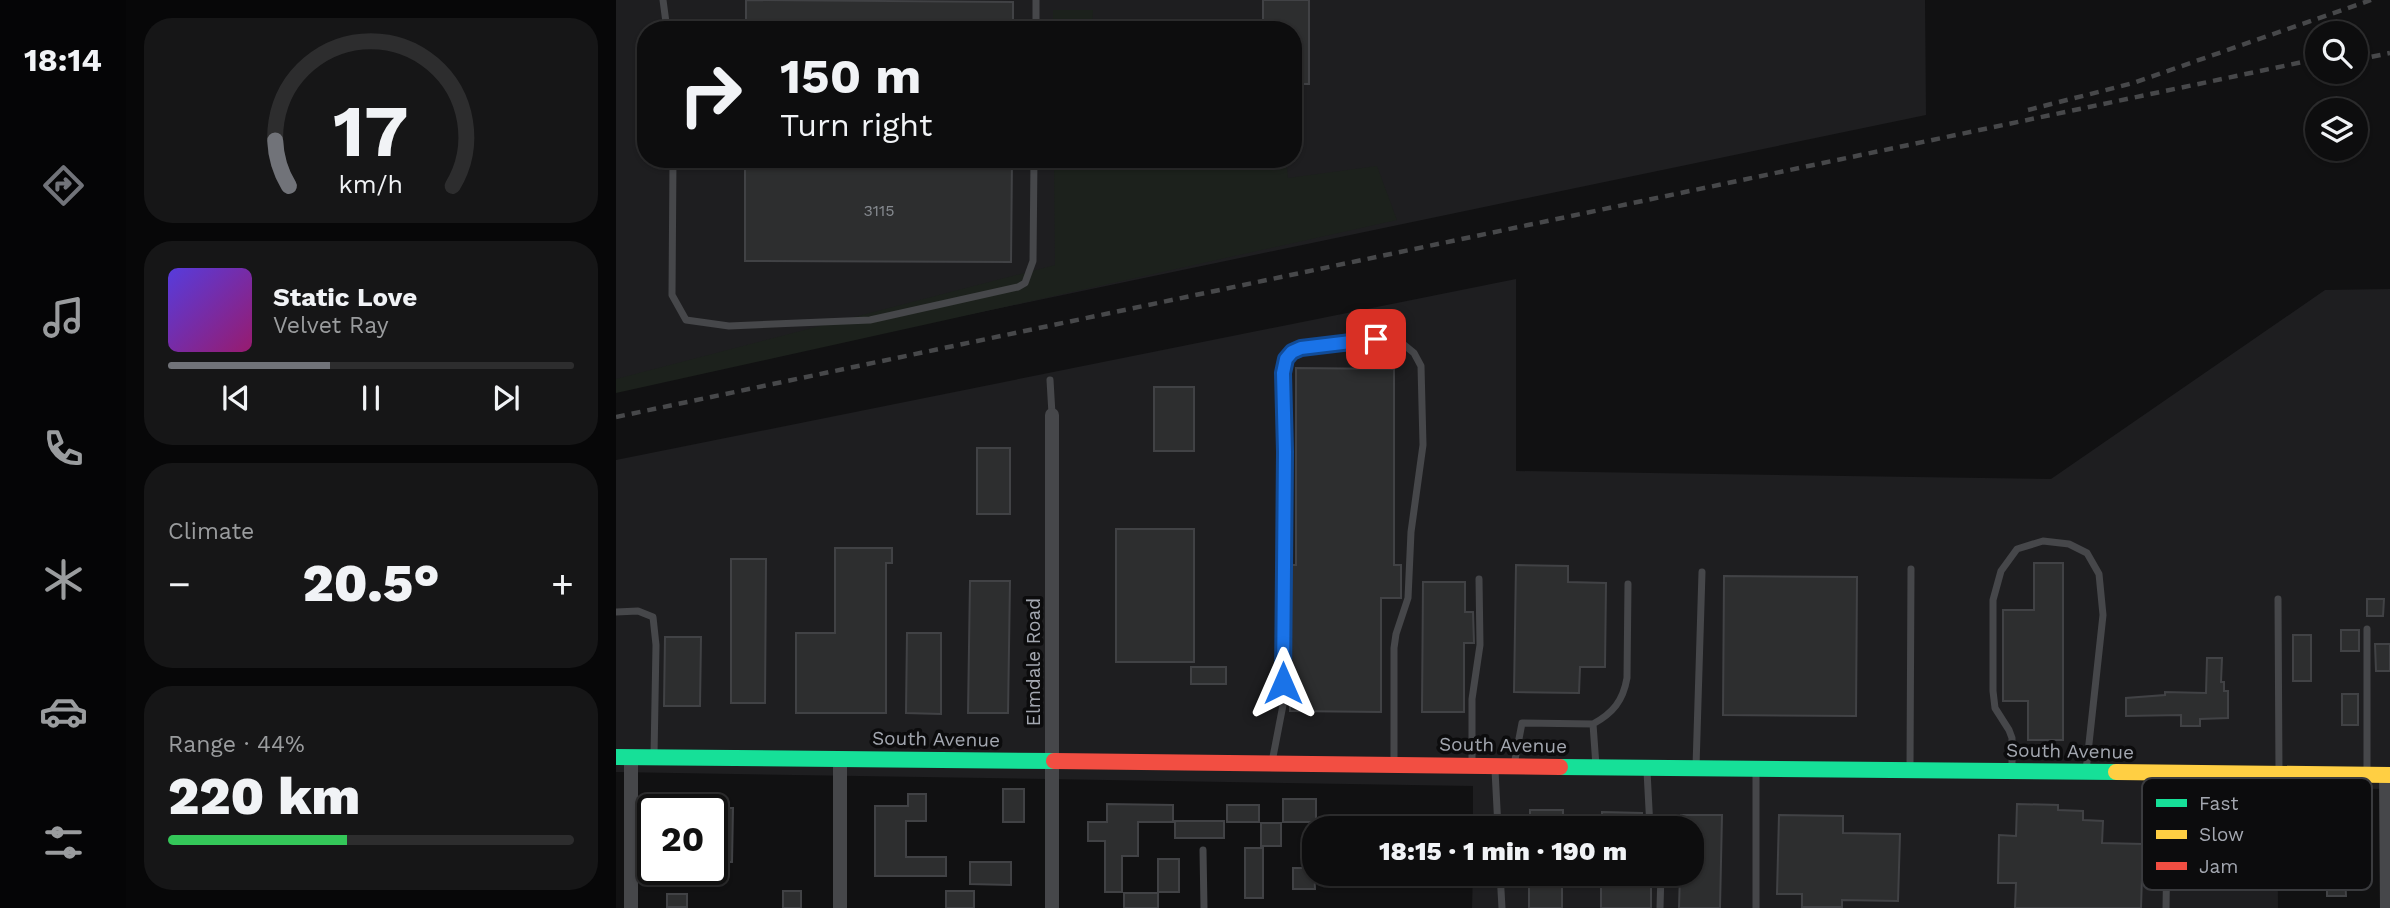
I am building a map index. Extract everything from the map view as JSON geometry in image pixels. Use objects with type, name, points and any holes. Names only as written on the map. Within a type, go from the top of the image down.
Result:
[{"type":"street","name":"Elmdale Road","points":[[1052,415],[1052,908]]},
{"type":"street","name":"South Avenue","points":[[623,757],[2388,775]]},
{"type":"street","points":[[623,757],[631,908]]},
{"type":"street","points":[[840,759],[840,908]]},
{"type":"street","points":[[2387,908],[2388,775]]},
{"type":"lane","points":[[663,0],[666,21]]},
{"type":"lane","points":[[1035,21],[1036,0]]},
{"type":"lane","points":[[674,168],[672,295],[686,320],[729,326],[870,320],[1025,283],[1033,261],[1034,168]]},
{"type":"lane","points":[[1272,763],[1283,705],[1283,373],[1286,359],[1301,348],[1376,339],[1403,344],[1414,353],[1421,366],[1423,445],[1411,532],[1408,598],[1394,648],[1394,765]]},
{"type":"lane","points":[[1050,380],[1052,415]]},
{"type":"lane","points":[[2012,771],[2011,738],[1995,708],[1993,691],[1993,600],[2001,571],[2017,549],[2043,541],[2069,544],[2087,553],[2099,574],[2103,615],[2085,772]]},
{"type":"lane","points":[[1910,770],[1911,569]]},
{"type":"lane","points":[[1696,768],[1702,572]]},
{"type":"lane","points":[[1472,765],[1472,691],[1480,645],[1479,579]]},
{"type":"lane","points":[[1514,766],[1522,723],[1593,724],[1612,711],[1624,693],[1627,678],[1628,584]]},
{"type":"lane","points":[[2278,599],[2279,774]]},
{"type":"lane","points":[[616,612],[638,611],[653,617],[656,645],[654,757]]},
{"type":"lane","points":[[2367,629],[2367,775]]},
{"type":"lane","points":[[1593,724],[1596,767]]},
{"type":"lane","points":[[1495,765],[1497,816]]},
{"type":"lane","points":[[1646,767],[1649,816]]},
{"type":"lane","points":[[1756,768],[1756,908]]},
{"type":"lane","points":[[2168,773],[2168,778]]},
{"type":"lane","points":[[1203,850],[1205,908]]},
{"type":"lane","points":[[1501,886],[1502,908]]},
{"type":"lane","points":[[1660,908],[1661,886]]},
{"type":"lane","points":[[2166,890],[2166,908]]},
{"type":"shaded area","points":[[616,0],[1925,0],[1926,115],[616,388]]},
{"type":"shaded area","points":[[1053,10],[1093,10],[1092,21],[1053,21]]},
{"type":"shaded area","points":[[1377,166],[1397,220],[616,393],[616,379],[1055,265],[1054,168],[1287,168],[1288,178]]},
{"type":"shaded area","points":[[1516,279],[1516,471],[2051,479],[2325,290],[2390,289],[2390,789],[2372,789],[2372,778],[2142,778],[2142,890],[2278,890],[2278,908],[1472,908],[1473,886],[1704,886],[1704,816],[1473,816],[1473,786],[616,772],[616,460]]},
{"type":"building","points":[[746,0],[1013,2],[1013,21],[746,21]]},
{"type":"building","points":[[1263,0],[1309,0],[1309,84],[1302,84],[1302,21],[1263,21]]},
{"type":"building","points":[[745,168],[1012,168],[1011,262],[745,261]]},
{"type":"building","points":[[1296,368],[1394,369],[1394,565],[1401,565],[1401,598],[1381,598],[1381,712],[1290,711],[1290,565],[1296,565]]},
{"type":"building","points":[[1154,387],[1194,387],[1194,451],[1154,451]]},
{"type":"building","points":[[977,448],[1010,448],[1010,514],[977,514]]},
{"type":"building","points":[[1116,529],[1194,529],[1194,662],[1116,662]]},
{"type":"building","points":[[835,548],[892,548],[892,563],[886,563],[886,713],[796,713],[796,633],[835,633]]},
{"type":"building","points":[[731,559],[766,559],[765,703],[731,703]]},
{"type":"building","points":[[2034,563],[2063,563],[2063,740],[2028,740],[2028,701],[2003,701],[2003,610],[2034,610]]},
{"type":"building","points":[[1516,565],[1568,566],[1568,582],[1606,583],[1605,667],[1580,667],[1579,693],[1514,692]]},
{"type":"building","points":[[1724,576],[1857,577],[1856,716],[1723,715]]},
{"type":"building","points":[[970,581],[1010,581],[1008,713],[968,713]]},
{"type":"building","points":[[1423,582],[1465,582],[1465,612],[1473,612],[1474,643],[1464,643],[1464,712],[1422,712]]},
{"type":"building","points":[[2367,599],[2384,599],[2383,616],[2367,616]]},
{"type":"building","points":[[2341,630],[2359,630],[2359,651],[2341,651]]},
{"type":"building","points":[[907,633],[941,633],[941,714],[906,713]]},
{"type":"building","points":[[2293,635],[2311,635],[2311,681],[2293,681]]},
{"type":"building","points":[[665,637],[701,637],[700,706],[664,706]]},
{"type":"building","points":[[2375,644],[2390,644],[2390,671],[2376,671]]},
{"type":"building","points":[[2207,658],[2222,658],[2221,682],[2224,682],[2224,691],[2228,691],[2228,718],[2200,719],[2200,726],[2181,726],[2181,715],[2126,716],[2126,698],[2165,695],[2165,692],[2206,693]]},
{"type":"building","points":[[1191,667],[1226,667],[1226,684],[1191,684]]},
{"type":"building","points":[[2342,694],[2358,694],[2358,725],[2342,725]]},
{"type":"building","points":[[1003,789],[1024,789],[1024,822],[1003,822]]},
{"type":"building","points":[[908,794],[926,794],[926,821],[906,821],[906,857],[946,857],[946,876],[875,876],[875,806],[908,806]]},
{"type":"building","points":[[1283,799],[1316,799],[1316,816],[1302,816],[1302,822],[1283,822]]},
{"type":"building","points":[[1107,804],[1173,805],[1173,822],[1138,822],[1138,856],[1122,856],[1122,892],[1105,892],[1105,841],[1088,841],[1088,822],[1107,822]]},
{"type":"building","points":[[2017,804],[2058,805],[2058,810],[2083,811],[2083,820],[2103,821],[2102,843],[2142,844],[2141,908],[2015,908],[2016,883],[1998,883],[1999,835],[2016,836]]},
{"type":"building","points":[[1227,805],[1259,805],[1259,822],[1227,822]]},
{"type":"building","points":[[728,808],[733,808],[732,862],[728,862]]},
{"type":"building","points":[[1530,810],[1563,810],[1563,816],[1530,816]]},
{"type":"building","points":[[1602,812],[1642,813],[1642,816],[1602,816]]},
{"type":"building","points":[[1722,815],[1720,908],[1679,908],[1680,886],[1704,886],[1704,816],[1681,816]]},
{"type":"building","points":[[1779,815],[1843,816],[1843,833],[1900,834],[1898,901],[1842,900],[1842,907],[1802,907],[1802,894],[1777,894]]},
{"type":"building","points":[[1175,821],[1224,821],[1224,838],[1175,838]]},
{"type":"building","points":[[1261,823],[1281,823],[1281,846],[1261,846]]},
{"type":"building","points":[[1245,848],[1263,848],[1263,898],[1245,898]]},
{"type":"building","points":[[1158,859],[1179,859],[1179,892],[1158,892]]},
{"type":"building","points":[[970,862],[1011,862],[1011,885],[970,884]]},
{"type":"building","points":[[1293,868],[1302,868],[1302,886],[1315,886],[1315,889],[1293,889]]},
{"type":"building","points":[[1529,886],[1562,886],[1562,908],[1529,908]]},
{"type":"building","points":[[1601,886],[1651,886],[1651,908],[1601,908]]},
{"type":"building","points":[[2327,890],[2346,890],[2346,896],[2327,896]]},
{"type":"building","points":[[783,891],[801,891],[801,908],[783,908]]},
{"type":"building","points":[[946,891],[974,891],[974,908],[946,908]]},
{"type":"building","points":[[1124,893],[1158,893],[1158,908],[1124,908]]},
{"type":"building","points":[[667,894],[687,894],[687,907],[667,907]]},
{"type":"railway","points":[[2028,110],[2133,83],[2371,0]]},
{"type":"railway","points":[[2368,58],[2390,53]]},
{"type":"railway","points":[[616,417],[2305,62]]},
{"type":"traffic: fast","points":[[616,757],[1054,761]]},
{"type":"traffic: fast","points":[[1560,767],[2116,772]]},
{"type":"traffic: slow","points":[[2116,772],[2390,775]]},
{"type":"traffic: jam","points":[[1054,761],[1560,767]]},
{"type":"route","points":[[1283,683],[1283,373],[1286,359],[1301,348],[1376,339]]}]
